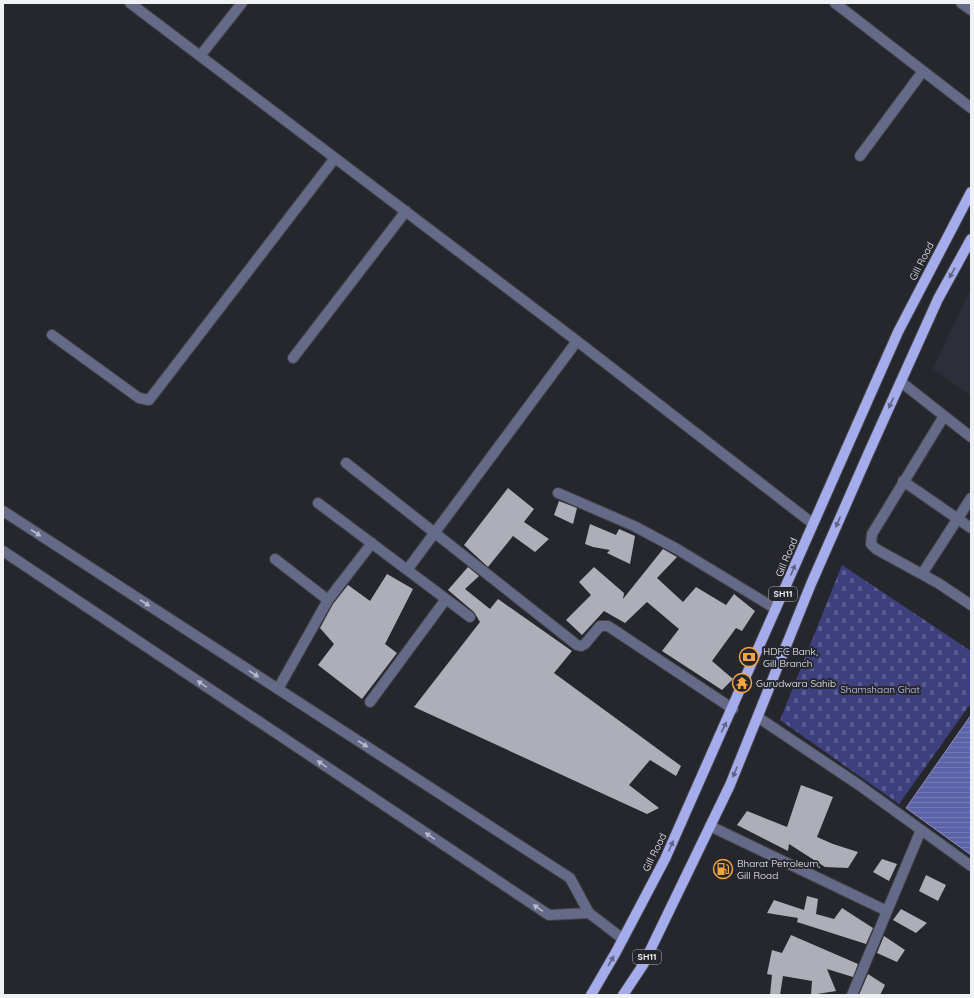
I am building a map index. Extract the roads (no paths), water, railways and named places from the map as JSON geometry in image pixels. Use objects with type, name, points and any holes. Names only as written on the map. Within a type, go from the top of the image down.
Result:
[{"type":"main road","name":"Gill Road","points":[[592,995],[665,859],[733,709],[812,523],[898,332],[971,192]]},
{"type":"main road","name":"SH11","points":[[623,995],[643,965],[710,826],[759,718],[811,584],[938,300],[971,239]]},
{"type":"street","points":[[200,56],[242,3]]},
{"type":"street","points":[[835,3],[971,108]]},
{"type":"street","points":[[962,3],[971,10]]},
{"type":"street","points":[[135,5],[200,56],[577,341],[812,523]]},
{"type":"street","points":[[860,156],[923,71]]},
{"type":"street","points":[[52,335],[139,398],[149,400],[335,158]]},
{"type":"street","points":[[293,358],[406,211]]},
{"type":"street","points":[[407,570],[577,341]]},
{"type":"street","points":[[901,382],[971,437]]},
{"type":"street","points":[[944,416],[872,534],[871,544],[876,549],[951,591],[971,605]]},
{"type":"street","points":[[346,463],[436,532],[577,645],[581,646],[585,644],[600,626],[608,626],[733,709]]},
{"type":"street","points":[[903,481],[971,528]]},
{"type":"street","points":[[558,493],[645,532],[776,609]]},
{"type":"street","points":[[922,574],[959,519],[971,498]]},
{"type":"street","points":[[318,503],[470,617]]},
{"type":"street","points":[[3,511],[570,878],[589,913],[623,939]]},
{"type":"street","points":[[278,689],[328,600],[372,543]]},
{"type":"street","points":[[3,551],[549,915],[589,913]]},
{"type":"street","points":[[275,559],[328,600]]},
{"type":"street","points":[[370,702],[446,599]]},
{"type":"street","points":[[759,718],[859,785],[971,866]]},
{"type":"street","points":[[710,826],[887,911]]},
{"type":"street","points":[[852,995],[921,830]]},
{"type":"water","points":[[971,715],[971,855],[906,808]]},
{"type":"place","name":"HDFC Bank, Gill Branch","points":[[749,657]]},
{"type":"place","name":"Gurudwara Sahib","points":[[742,683]]},
{"type":"place","name":"Bharat Petroleum, Gill Road","points":[[723,869]]},
{"type":"park label","name":"Shamshaan Ghat","points":[[880,689]]}]
